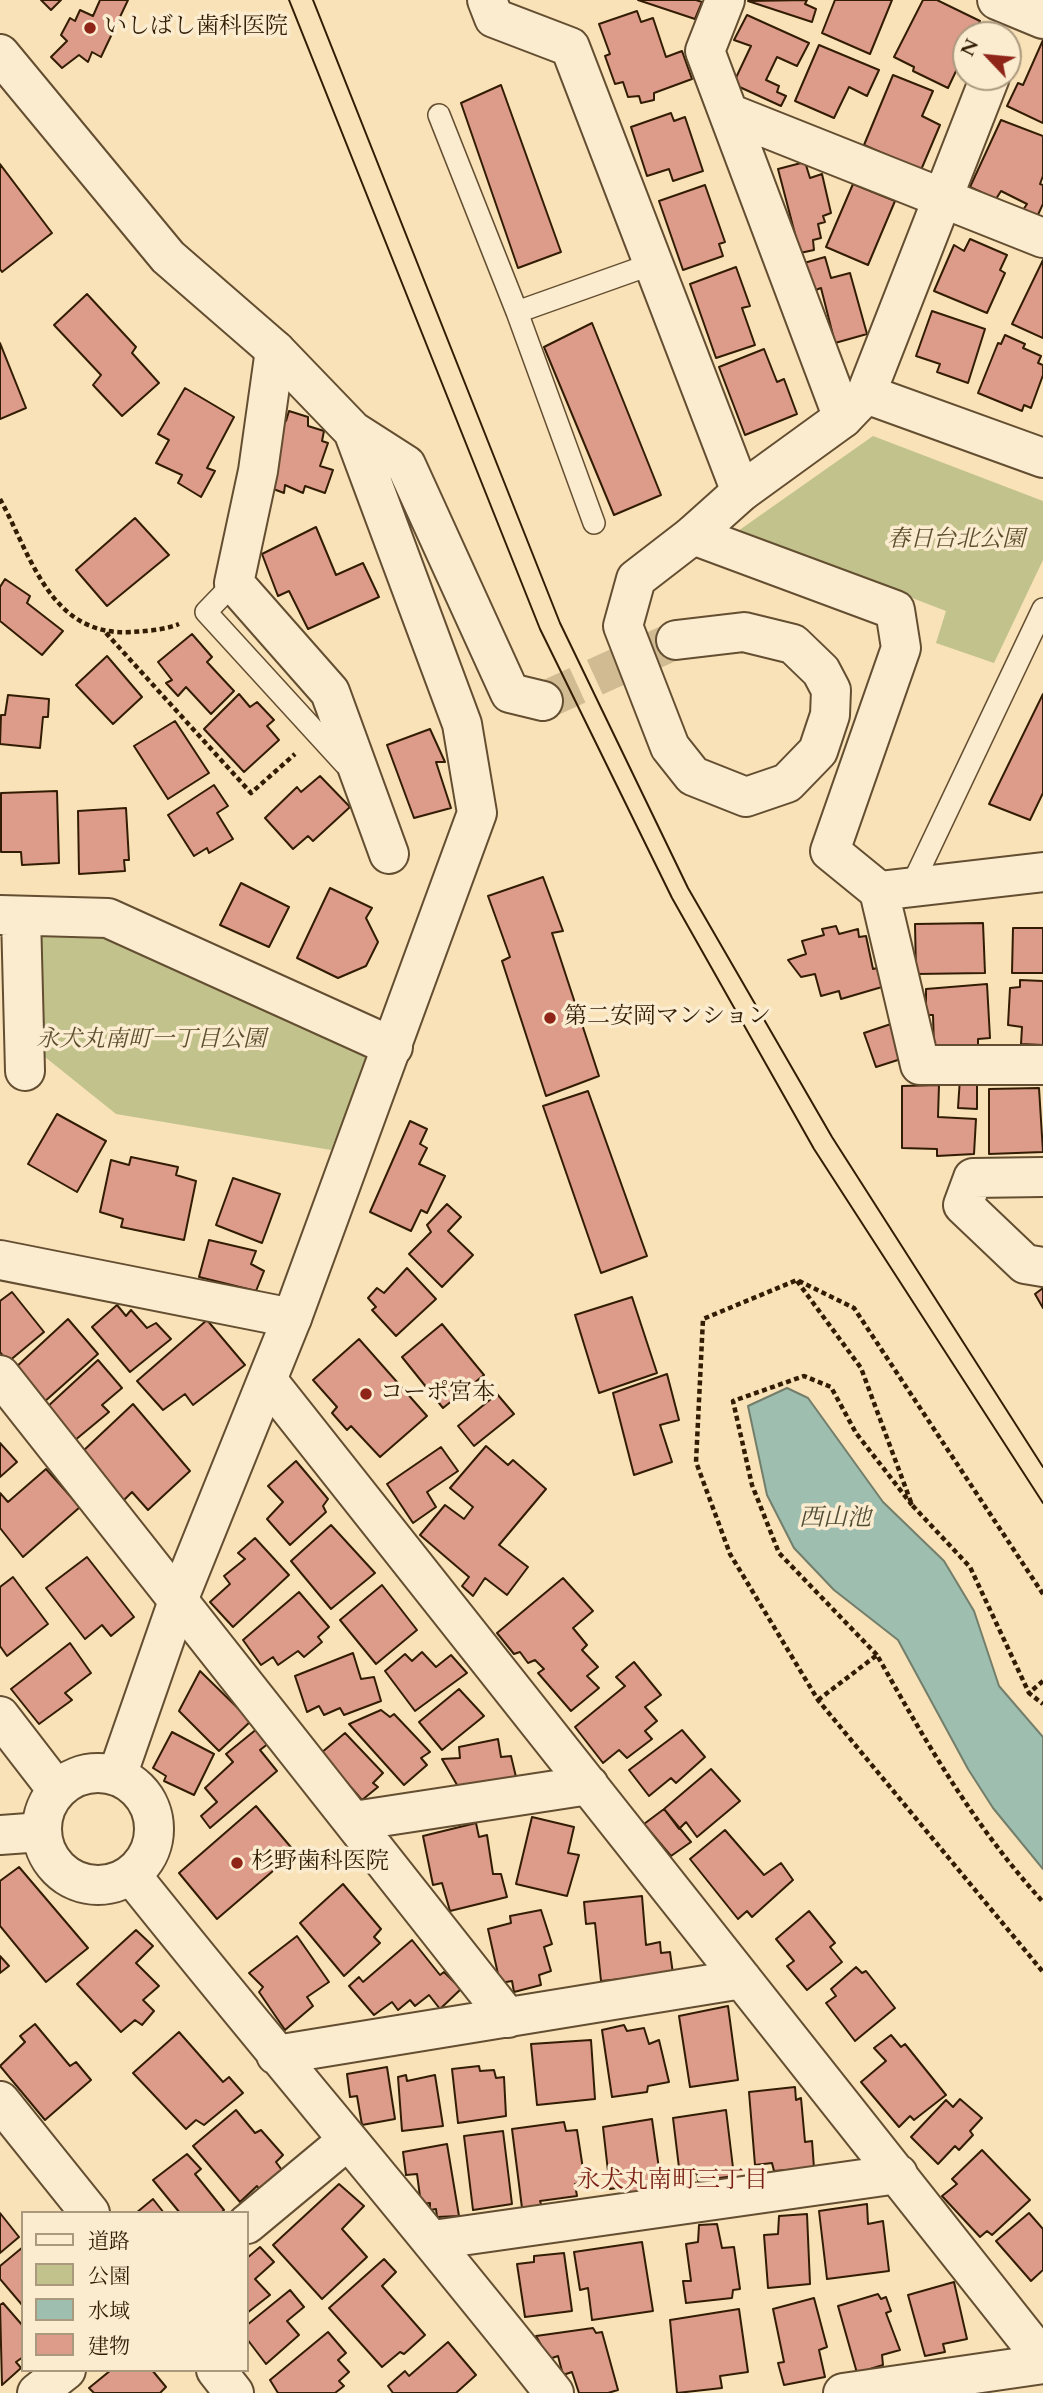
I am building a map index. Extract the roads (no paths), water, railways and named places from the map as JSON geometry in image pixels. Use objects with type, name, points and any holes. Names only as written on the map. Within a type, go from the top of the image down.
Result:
[{"type":"street","points":[[487,0],[494,19],[570,47],[741,492]]},
{"type":"street","points":[[725,0],[705,51],[855,406]]},
{"type":"street","points":[[0,54],[168,257],[275,350],[353,431],[406,465],[510,693],[543,701]]},
{"type":"street","points":[[676,640],[744,632],[793,644],[821,671],[831,690],[830,715],[818,751],[787,783],[746,797],[693,776],[670,747],[623,626],[636,579],[693,535],[741,492],[855,406],[944,200],[985,91]]},
{"type":"street","points":[[731,114],[1043,238]]},
{"type":"street","points":[[275,350],[258,471],[234,583],[330,692],[389,854]]},
{"type":"street","points":[[855,406],[1043,457]]},
{"type":"street","points":[[117,1776],[179,1598],[292,1318],[477,813],[462,724],[353,431]]},
{"type":"street","points":[[693,535],[895,610],[901,648],[830,851],[895,890],[1043,872]]},
{"type":"street","points":[[895,890],[920,1065],[1043,1065]]},
{"type":"street","points":[[25,1071],[11,915],[108,918],[393,1047]]},
{"type":"street","points":[[1043,1177],[973,1178],[963,1205],[1025,1264],[1043,1267]]},
{"type":"street","points":[[0,1260],[292,1318]]},
{"type":"street","points":[[0,1375],[179,1598],[508,2018]]},
{"type":"street","points":[[268,1381],[898,2174],[1043,2362],[843,2393]]},
{"type":"street","points":[[0,1716],[57,1790]]},
{"type":"street","points":[[103,1772],[135,1786],[148,1800],[154,1817],[155,1835],[150,1853],[132,1876],[108,1885],[91,1885],[73,1880],[59,1870],[48,1855],[42,1832],[47,1804],[57,1790],[71,1779],[87,1773],[103,1772]]},
{"type":"street","points":[[354,1821],[589,1785]]},
{"type":"street","points":[[0,1835],[42,1832]]},
{"type":"street","points":[[132,1876],[276,2055],[433,2240],[554,2393]]},
{"type":"street","points":[[276,2055],[743,1979]]},
{"type":"street","points":[[0,2101],[88,2211]]},
{"type":"street","points":[[248,2223],[348,2140]]},
{"type":"street","points":[[433,2240],[898,2174]]},
{"type":"street","points":[[37,2393],[63,2372]]},
{"type":"street","points":[[218,2372],[234,2393]]},
{"type":"lane","points":[[439,115],[517,312],[594,523]]},
{"type":"lane","points":[[517,312],[652,264]]},
{"type":"lane","points":[[234,583],[206,612],[319,732],[363,785]]},
{"type":"lane","points":[[895,890],[1043,608]]},
{"type":"water","name":"西山池","points":[[787,1388],[808,1398],[883,1502],[944,1561],[974,1611],[999,1686],[1043,1737],[1043,1869],[993,1808],[968,1769],[898,1640],[834,1590],[794,1548],[767,1495],[748,1406]]},
{"type":"tunnel","points":[[543,701],[676,640]]},
{"type":"tram line","points":[[289,0],[540,629],[672,898],[814,1149],[1043,1503]]},
{"type":"tram line","points":[[313,0],[560,623],[688,888],[832,1137],[1043,1467]]},
{"type":"place","name":"いしばし歯科医院","points":[[90,28]]},
{"type":"place","name":"第二安岡マンション","points":[[550,1018]]},
{"type":"place","name":"コーポ宮本","points":[[366,1394]]},
{"type":"place","name":"杉野歯科医院","points":[[237,1863]]},
{"type":"district","name":"永犬丸南町三丁目","points":[[672,2181]]},
{"type":"park label","name":"春日台北公園","points":[[956,541]]},
{"type":"park label","name":"永犬丸南町一丁目公園","points":[[151,1041]]}]
